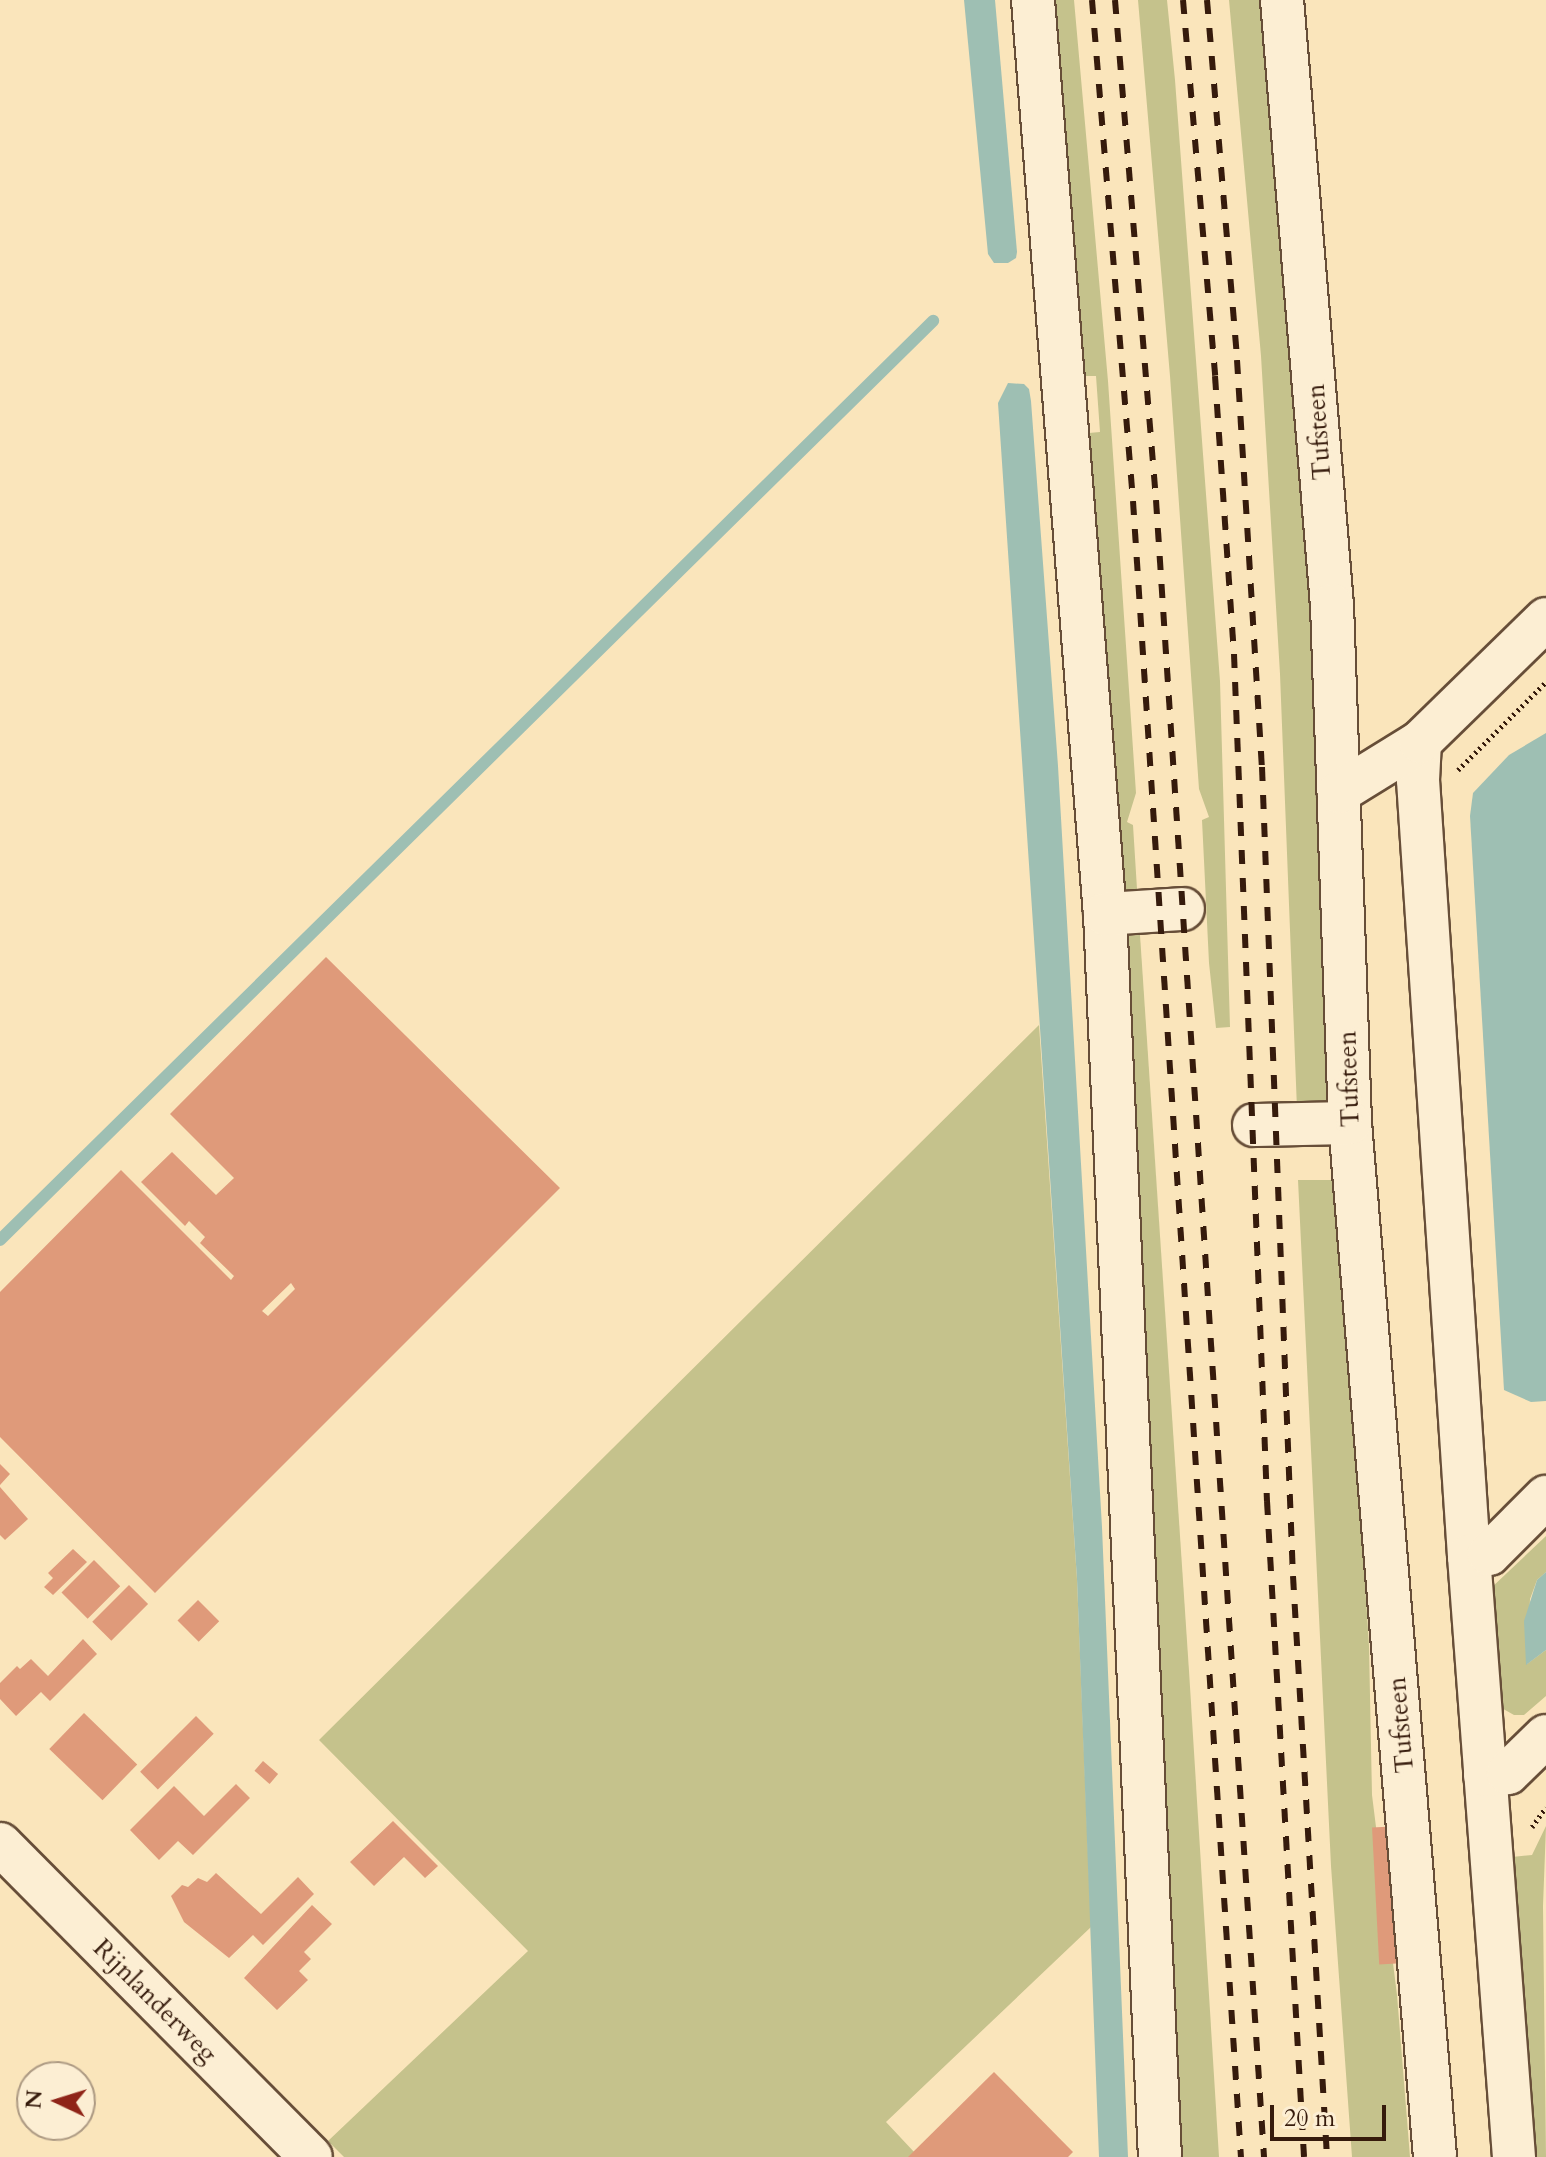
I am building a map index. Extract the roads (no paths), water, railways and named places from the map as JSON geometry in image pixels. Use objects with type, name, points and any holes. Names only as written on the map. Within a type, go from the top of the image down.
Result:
[{"type":"street","points":[[1033,0],[1105,914],[1160,2157]]},
{"type":"street","name":"Tufsteen","points":[[1282,0],[1332,605],[1350,1123],[1435,2157]]},
{"type":"street","points":[[1339,792],[1420,742],[1546,619]]},
{"type":"street","points":[[1420,742],[1418,780],[1469,1556],[1514,2157]]},
{"type":"street","points":[[1105,914],[1183,909]]},
{"type":"street","points":[[1254,1125],[1350,1123]]},
{"type":"street","points":[[1469,1556],[1489,1554],[1546,1497]]},
{"type":"street","points":[[1485,1775],[1508,1773],[1546,1736]]},
{"type":"street","name":"Rijnlanderweg","points":[[0,1844],[311,2157]]},
{"type":"water","points":[[964,0],[995,0],[1017,252],[1016,258],[1008,263],[994,263],[988,254]]},
{"type":"water","points":[[1008,383],[1024,384],[1029,389],[1031,401],[1058,766],[1102,1527],[1128,2157],[1099,2157],[1077,1579],[998,403]]},
{"type":"water","points":[[1546,733],[1546,1401],[1531,1402],[1504,1390],[1470,816],[1473,793],[1509,755]]},
{"type":"water","points":[[1546,1572],[1546,1650],[1526,1665],[1524,1621],[1537,1580]]},
{"type":"waterway","points":[[0,1240],[933,321]]},
{"type":"railway","points":[[1092,0],[1133,501],[1241,2157]]},
{"type":"railway","points":[[1115,0],[1156,500],[1264,2157]]},
{"type":"railway","points":[[1183,0],[1215,376],[1234,654],[1267,1501],[1304,2157]]},
{"type":"railway","points":[[1207,0],[1237,360],[1262,767],[1293,1576],[1327,2157]]}]
